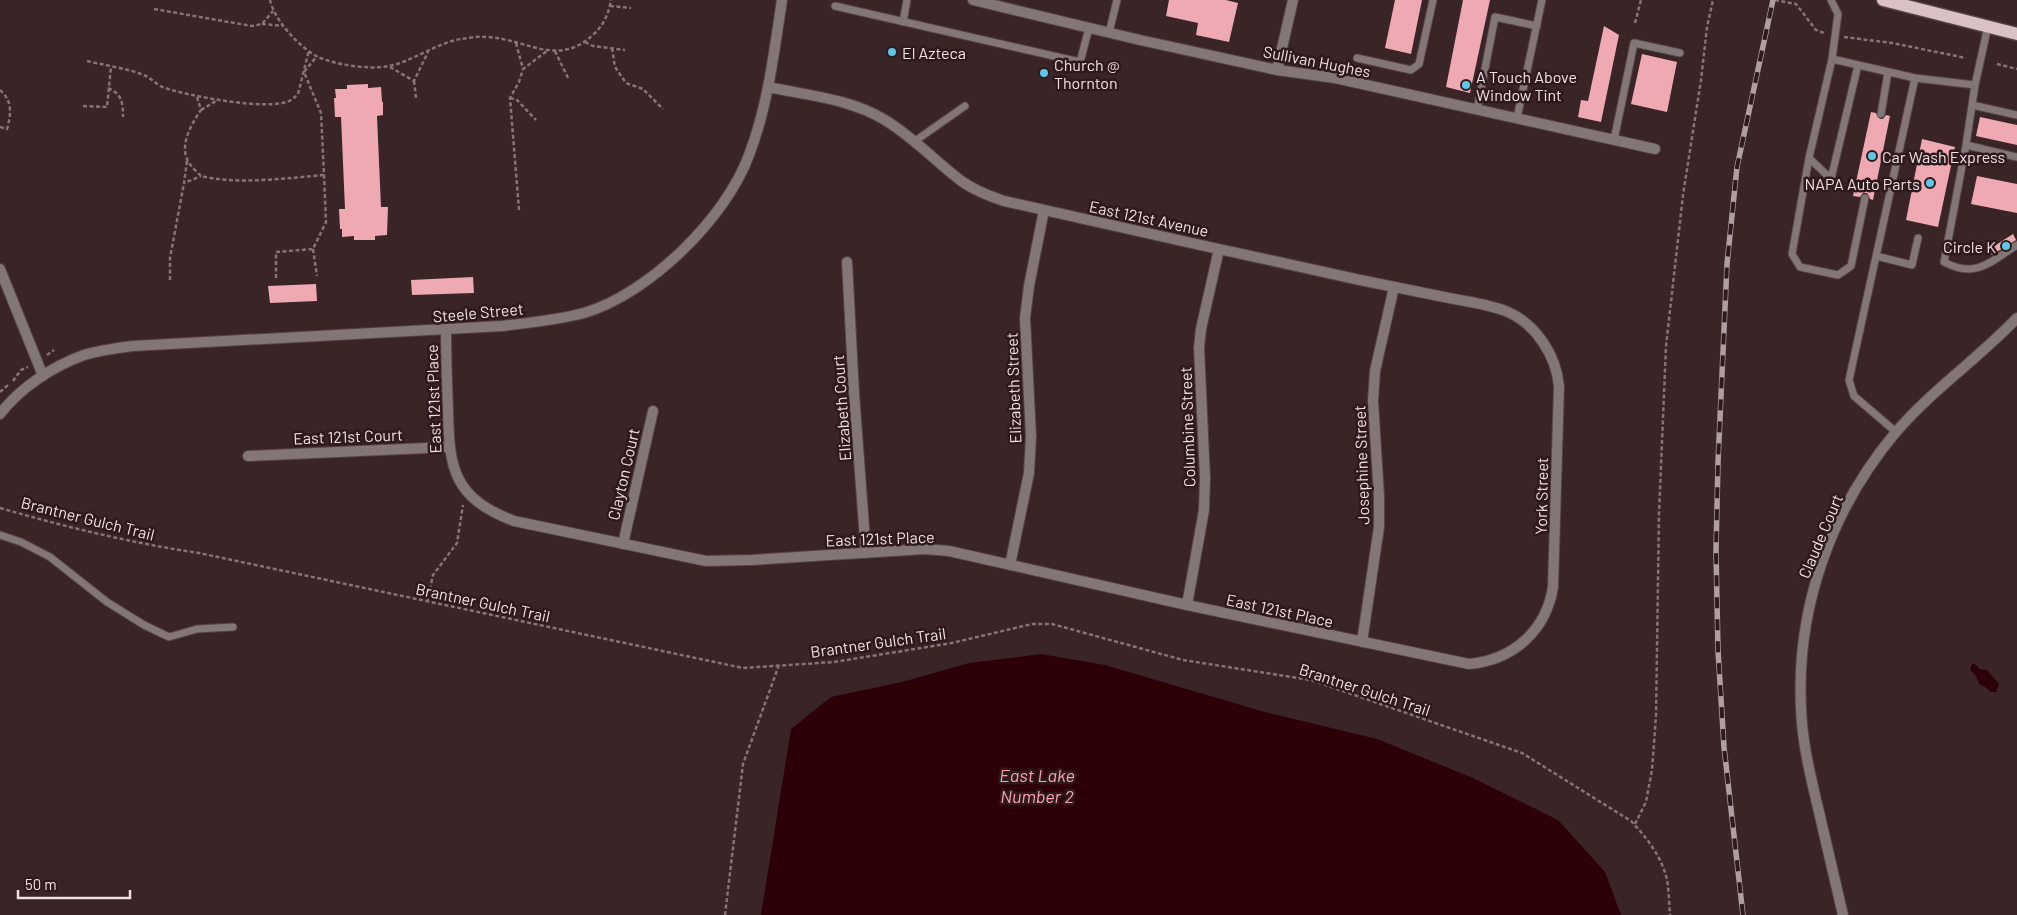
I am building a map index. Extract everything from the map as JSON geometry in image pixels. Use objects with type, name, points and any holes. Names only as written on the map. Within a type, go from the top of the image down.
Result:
[{"type":"main road","points":[[1883,0],[2017,34]]},
{"type":"street","name":"Steele Street","points":[[0,414],[8,403],[44,376],[84,355],[134,346],[446,330],[536,322],[584,313],[626,295],[683,250],[710,220],[731,191],[750,154],[768,87],[782,0]]},
{"type":"street","name":"Sullivan Hughes","points":[[973,0],[995,3],[1110,33],[1278,70],[1335,78],[1656,149]]},
{"type":"street","points":[[1278,70],[1293,0]]},
{"type":"street","name":"East 121st Avenue","points":[[768,87],[856,107],[885,120],[915,140],[960,180],[974,189],[1004,201],[1496,308],[1515,316],[1540,338]]},
{"type":"street","name":"Elizabeth Street","points":[[1010,565],[1029,473],[1031,436],[1025,318],[1029,286],[1044,210]]},
{"type":"street","name":"Columbine Street","points":[[1187,605],[1204,510],[1205,478],[1199,348],[1201,329],[1219,249]]},
{"type":"street","name":"Elizabeth Court","points":[[847,262],[854,393],[866,553]]},
{"type":"street","points":[[0,269],[44,376]]},
{"type":"street","name":"Josephine Street","points":[[1362,642],[1379,527],[1379,496],[1372,401],[1375,371],[1394,287]]},
{"type":"street","name":"Claude Court","points":[[1843,915],[1810,774],[1801,708],[1802,653],[1813,590],[1822,562],[1838,524],[1860,481],[1896,432],[2017,318]]},
{"type":"street","name":"East 121st Place","points":[[446,330],[449,447],[453,468],[465,490],[483,506],[498,515],[514,521],[706,561],[925,549],[949,551],[1187,605],[1469,664],[1493,660],[1518,647]]},
{"type":"street","name":"York Street","points":[[1518,647],[1540,625],[1552,599],[1554,587],[1559,386],[1556,367],[1540,338]]},
{"type":"street","name":"Clayton Court","points":[[622,544],[653,412]]},
{"type":"street","name":"East 121st Court","points":[[248,456],[449,447]]},
{"type":"lane","points":[[903,22],[907,0]]},
{"type":"lane","points":[[1110,33],[1117,0]]},
{"type":"lane","points":[[1356,58],[1411,70],[1419,64],[1433,0]]},
{"type":"lane","points":[[1517,118],[1542,0]]},
{"type":"lane","points":[[1831,0],[1838,14],[1836,35],[1809,158],[1792,254],[1800,267],[1838,275],[1851,266],[1865,198]]},
{"type":"lane","points":[[835,6],[1080,62],[1089,28]]},
{"type":"lane","points":[[1477,110],[1495,17],[1537,26]]},
{"type":"lane","points":[[1988,26],[1975,85],[1944,262],[1954,267],[1976,270],[2017,245]]},
{"type":"lane","points":[[1614,140],[1634,43],[1680,53]]},
{"type":"lane","points":[[1832,59],[1915,78],[1975,85]]},
{"type":"lane","points":[[1809,158],[1831,180],[1858,65]]},
{"type":"lane","points":[[1881,114],[1888,72]]},
{"type":"lane","points":[[1896,432],[1854,396],[1849,380],[1915,78]]},
{"type":"lane","points":[[1972,105],[2017,115]]},
{"type":"lane","points":[[915,140],[965,106]]},
{"type":"lane","points":[[1966,145],[2017,157]]},
{"type":"lane","points":[[1876,256],[1912,265],[1918,238]]},
{"type":"lane","points":[[0,535],[21,542],[50,556],[107,602],[144,625],[169,637],[197,629],[233,627]]},
{"type":"path","points":[[270,0],[273,11],[283,26],[317,56],[338,64],[371,67],[389,66],[459,40],[487,37],[547,51],[570,50],[585,42],[603,25],[611,0]]},
{"type":"path","points":[[1635,23],[1641,0]]},
{"type":"path","points":[[1634,825],[1646,802],[1654,752],[1659,514],[1666,346],[1683,196],[1701,80],[1707,27],[1713,0]]},
{"type":"path","points":[[1775,0],[1796,4],[1816,30],[1823,33],[1892,43],[1966,58]]},
{"type":"path","points":[[610,6],[631,8]]},
{"type":"path","points":[[154,9],[252,26],[262,24],[283,26]]},
{"type":"path","points":[[262,24],[273,11]]},
{"type":"path","points":[[585,42],[593,46],[625,50]]},
{"type":"path","points":[[516,43],[523,68],[519,82],[510,98],[518,210]]},
{"type":"path","points":[[612,48],[614,67],[626,83],[643,89],[663,109]]},
{"type":"path","points":[[87,61],[145,76],[164,88],[216,101],[260,104],[288,102],[298,94],[309,50]]},
{"type":"path","points":[[416,98],[414,81],[429,51]]},
{"type":"path","points":[[523,68],[547,51]]},
{"type":"path","points":[[555,51],[569,80]]},
{"type":"path","points":[[304,72],[317,56]]},
{"type":"path","points":[[1997,64],[2017,69]]},
{"type":"path","points":[[389,66],[414,81]]},
{"type":"path","points":[[83,106],[107,107],[111,67]]},
{"type":"path","points":[[304,72],[321,113],[326,222],[313,249],[317,276]]},
{"type":"path","points":[[108,88],[120,96],[123,103],[123,116]]},
{"type":"path","points":[[0,90],[8,101],[11,113],[8,129],[0,127]]},
{"type":"path","points":[[197,96],[201,110]]},
{"type":"path","points":[[510,98],[516,99],[536,120]]},
{"type":"path","points":[[170,280],[170,258],[187,160],[185,149],[187,137],[192,124],[201,110],[216,101]]},
{"type":"path","points":[[187,160],[201,176]]},
{"type":"path","points":[[184,183],[201,176],[222,180],[275,179],[324,175]]},
{"type":"path","points":[[276,278],[276,252],[313,249]]},
{"type":"path","points":[[0,392],[22,371]]},
{"type":"path","points":[[427,602],[433,575],[457,543],[465,490]]},
{"type":"path","name":"Brantner Gulch Trail","points":[[0,508],[62,526],[140,544],[199,553],[743,668],[834,662],[952,643],[1032,624],[1052,624],[1183,660],[1311,680],[1522,753],[1634,825],[1644,834],[1659,859],[1667,880],[1670,915]]},
{"type":"path","points":[[725,915],[743,764],[779,665]]},
{"type":"water","name":"East Lake Number 2","points":[[1041,654],[1105,665],[1261,711],[1377,739],[1473,778],[1558,820],[1605,872],[1621,915],[761,915],[791,729],[831,697],[902,682],[969,663]]},
{"type":"water","points":[[1972,664],[1975,664],[1980,669],[1987,670],[1999,684],[1996,692],[1991,692],[1979,684],[1976,676],[1970,670]]},
{"type":"building","points":[[1169,0],[1226,0],[1238,3],[1229,42],[1196,35],[1198,23],[1166,16]]},
{"type":"building","points":[[1395,0],[1422,0],[1411,54],[1385,48]]},
{"type":"building","points":[[1463,0],[1490,0],[1470,93],[1446,87]]},
{"type":"building","points":[[1604,26],[1619,35],[1601,122],[1578,117],[1581,100],[1588,101]]},
{"type":"building","points":[[1642,54],[1677,62],[1667,112],[1631,104]]},
{"type":"building","points":[[368,84],[368,88],[381,87],[383,102],[383,115],[377,116],[381,207],[388,207],[387,235],[375,236],[375,240],[354,240],[354,236],[342,237],[342,229],[340,229],[339,209],[345,209],[341,117],[335,117],[334,98],[336,98],[335,89],[347,89],[347,85]]},
{"type":"building","name":"Car Wash Express","points":[[1871,112],[1876,113],[1880,119],[1883,119],[1886,115],[1890,116],[1873,200],[1870,199],[1867,193],[1863,193],[1860,197],[1853,196]]},
{"type":"building","points":[[1980,117],[2017,125],[2017,145],[1976,136]]},
{"type":"building","name":"NAPA Auto Parts","points":[[1922,139],[1955,147],[1938,227],[1906,220]]},
{"type":"building","name":"Circle K","points":[[1977,176],[2017,184],[2017,213],[1971,204]]},
{"type":"building","points":[[2013,234],[2016,240],[1992,255],[1988,250]]},
{"type":"building","points":[[473,277],[474,293],[412,295],[411,280]]},
{"type":"building","points":[[316,284],[317,301],[270,303],[268,286]]},
{"type":"railway","points":[[1743,915],[1724,747],[1718,650],[1716,551],[1718,462],[1727,264],[1737,167],[1773,0]]},
{"type":"place","name":"El Azteca","points":[[892,52]]},
{"type":"place","name":"Church @ Thornton","points":[[1044,73]]},
{"type":"place","name":"A Touch Above Window Tint","points":[[1466,85]]},
{"type":"place","name":"Car Wash Express","points":[[1872,156]]},
{"type":"place","name":"NAPA Auto Parts","points":[[1930,183]]},
{"type":"place","name":"Circle K","points":[[2006,246]]}]
